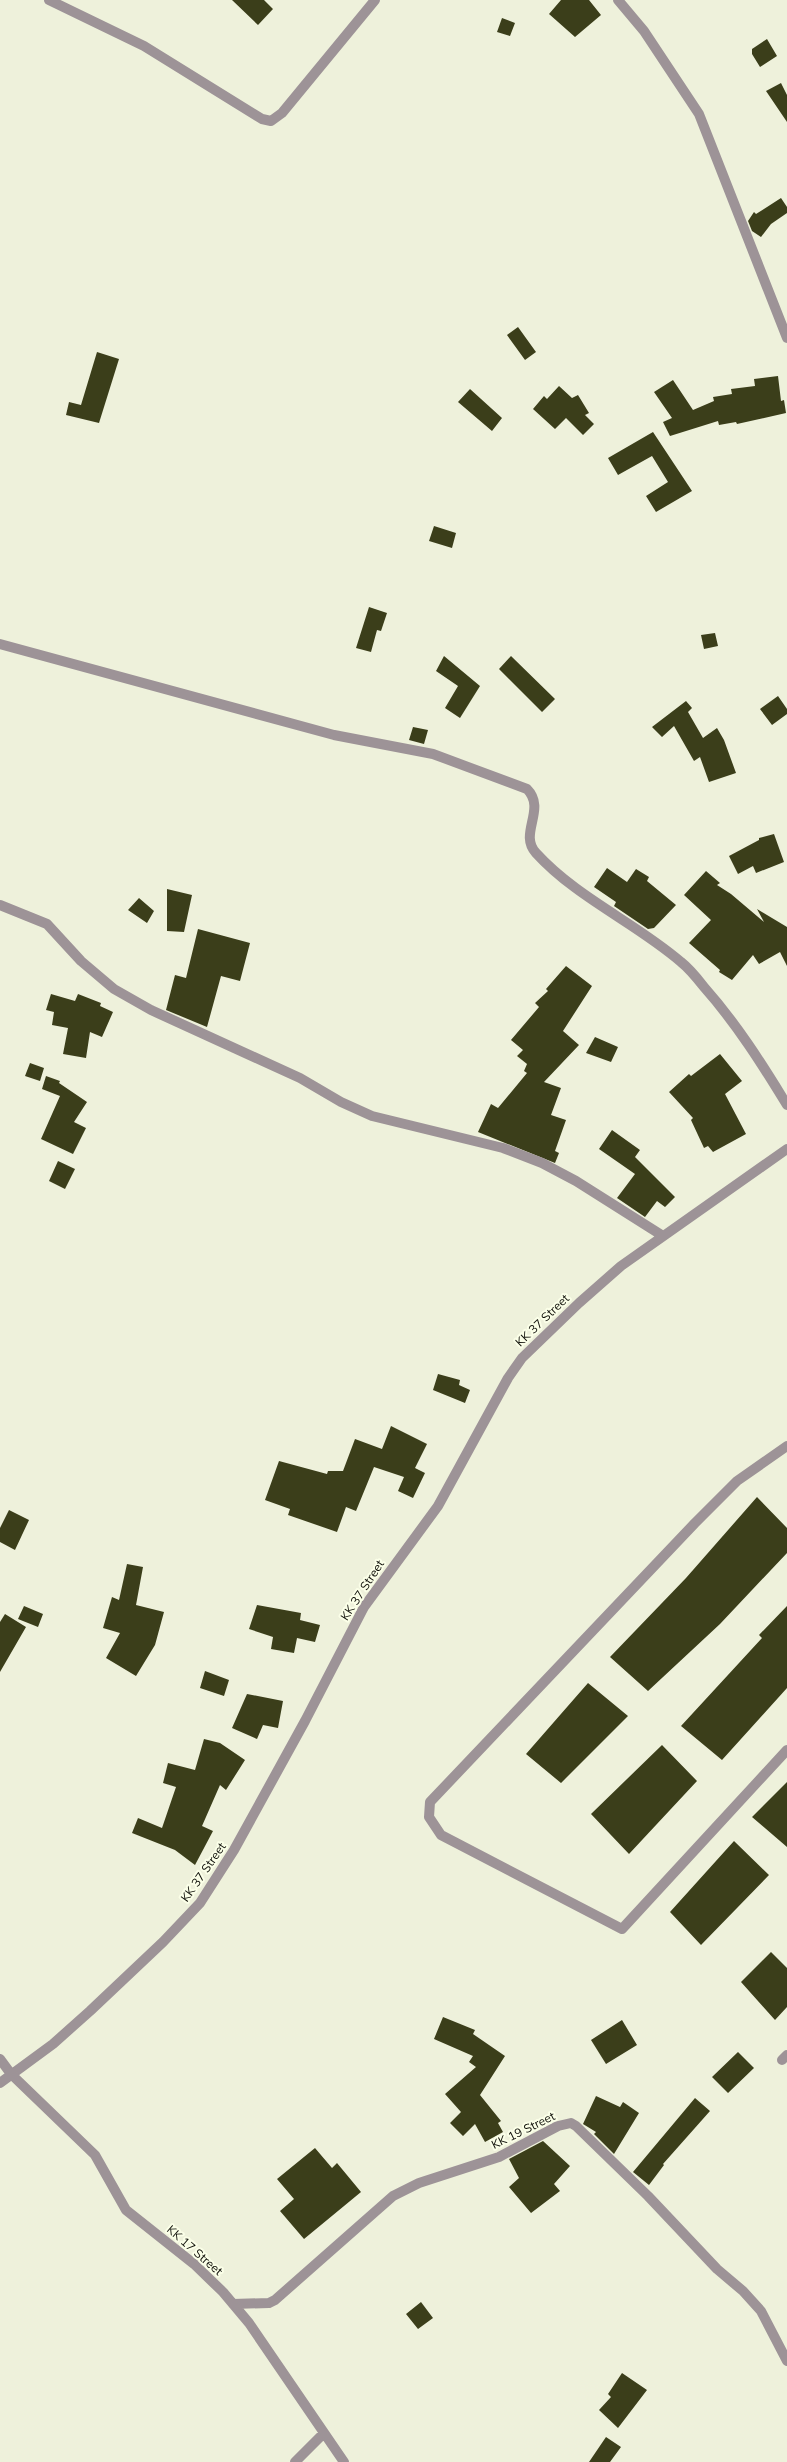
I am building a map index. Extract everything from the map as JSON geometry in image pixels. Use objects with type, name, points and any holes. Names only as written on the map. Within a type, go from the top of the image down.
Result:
[{"type":"street","points":[[50,0],[144,46],[262,119],[271,120],[282,113],[375,0]]},
{"type":"street","points":[[618,0],[644,31],[698,114],[787,338]]},
{"type":"street","points":[[0,644],[334,735],[433,754],[527,789],[534,796],[536,803],[530,836],[535,853],[572,884],[642,931],[683,963],[722,1008],[761,1062],[787,1105]]},
{"type":"street","points":[[0,905],[47,924],[86,966],[114,989],[150,1010],[300,1078],[341,1102],[372,1116],[503,1148],[542,1163],[576,1181],[663,1236]]},
{"type":"street","name":"KK 37 Street","points":[[0,2083],[52,2044],[90,2011],[163,1942],[200,1903],[234,1850],[305,1722],[364,1607],[438,1506],[518,1363],[534,1344],[589,1293],[621,1266],[787,1149]]},
{"type":"street","points":[[787,1446],[737,1481],[695,1523],[430,1802],[429,1817],[441,1835],[622,1929],[787,1750]]},
{"type":"street","name":"KK 17 Street","points":[[0,2059],[12,2074],[96,2155],[126,2210],[194,2264],[233,2304],[249,2323],[344,2462]]},
{"type":"street","name":"KK 19 Street","points":[[233,2304],[269,2303],[275,2300],[381,2206],[407,2188],[499,2157],[558,2126],[571,2123],[576,2126],[648,2196],[717,2269],[743,2290],[761,2311],[787,2361]]},
{"type":"street","points":[[295,2462],[324,2433]]},
{"type":"building","points":[[232,0],[264,0],[273,9],[258,25]]},
{"type":"building","points":[[561,0],[589,0],[601,15],[575,37],[549,14]]},
{"type":"building","points":[[502,18],[515,23],[510,36],[497,32]]},
{"type":"building","points":[[767,39],[777,56],[760,67],[752,54],[752,49]]},
{"type":"building","points":[[781,83],[787,95],[787,122],[766,91]]},
{"type":"building","points":[[781,198],[787,207],[787,213],[771,224],[761,237],[752,231],[748,221],[754,212],[756,214]]},
{"type":"building","points":[[518,327],[536,352],[525,360],[507,335]]},
{"type":"building","points":[[97,352],[119,359],[99,423],[66,415],[69,402],[81,405]]},
{"type":"building","points":[[778,376],[781,401],[784,400],[786,413],[737,424],[736,422],[719,425],[718,421],[670,436],[663,422],[672,418],[654,392],[673,380],[693,410],[714,401],[713,397],[732,394],[731,389],[755,386],[754,379]]},
{"type":"building","points":[[559,386],[572,398],[578,395],[589,413],[585,415],[594,424],[583,435],[566,418],[555,429],[533,409],[544,396],[547,399]]},
{"type":"building","points":[[470,389],[502,418],[492,431],[458,402]]},
{"type":"building","points":[[653,432],[692,491],[656,512],[646,496],[668,482],[652,456],[618,475],[608,458]]},
{"type":"building","points":[[434,526],[456,533],[452,548],[429,541]]},
{"type":"building","points":[[369,607],[387,613],[381,631],[377,630],[371,652],[356,648]]},
{"type":"building","points":[[715,633],[718,646],[704,649],[701,635]]},
{"type":"building","points":[[444,656],[480,686],[460,718],[445,708],[458,686],[436,671]]},
{"type":"building","points":[[511,656],[555,699],[542,712],[499,669]]},
{"type":"building","points":[[778,696],[787,709],[787,714],[772,725],[760,709]]},
{"type":"building","points":[[686,701],[692,708],[688,712],[703,738],[717,728],[724,740],[736,773],[709,782],[700,757],[694,761],[674,726],[662,737],[652,727]]},
{"type":"building","points":[[413,727],[428,730],[424,744],[409,740]]},
{"type":"building","points":[[774,834],[784,862],[756,873],[753,866],[738,874],[729,856],[759,840],[759,838]]},
{"type":"building","points":[[607,868],[627,882],[636,869],[649,877],[647,881],[676,905],[654,928],[648,929],[614,906],[616,902],[594,887]]},
{"type":"building","points":[[706,871],[720,883],[717,885],[731,894],[764,922],[757,909],[787,927],[787,966],[780,952],[759,964],[753,955],[732,980],[719,972],[720,970],[689,943],[711,920],[684,895]]},
{"type":"building","points":[[167,889],[192,895],[184,932],[167,931]]},
{"type":"building","points":[[139,898],[154,911],[147,923],[128,910]]},
{"type":"building","points":[[198,929],[250,943],[240,981],[221,976],[207,1027],[166,1010],[175,975],[186,978]]},
{"type":"building","points":[[566,966],[592,986],[563,1031],[579,1045],[544,1082],[561,1088],[551,1115],[566,1120],[555,1151],[559,1153],[555,1163],[478,1132],[491,1104],[498,1108],[527,1073],[524,1071],[527,1064],[517,1056],[523,1050],[511,1040],[539,1007],[535,1003],[548,991],[546,989]]},
{"type":"building","points":[[51,994],[75,1001],[78,994],[101,1003],[100,1006],[113,1012],[102,1037],[90,1032],[86,1058],[63,1054],[68,1028],[52,1025],[54,1012],[46,1010]]},
{"type":"building","points":[[595,1037],[618,1047],[611,1062],[586,1053]]},
{"type":"building","points":[[720,1054],[742,1081],[725,1094],[746,1134],[713,1152],[708,1146],[704,1148],[691,1120],[693,1118],[669,1092],[689,1074],[691,1076]]},
{"type":"building","points":[[30,1063],[44,1068],[40,1081],[25,1076]]},
{"type":"building","points":[[46,1076],[60,1081],[59,1083],[87,1102],[74,1122],[86,1128],[73,1154],[41,1139],[60,1096],[42,1089]]},
{"type":"building","points":[[612,1130],[640,1150],[635,1157],[675,1197],[665,1207],[657,1201],[645,1217],[617,1198],[635,1174],[599,1149]]},
{"type":"building","points":[[58,1161],[75,1169],[65,1189],[49,1181]]},
{"type":"building","points":[[438,1374],[460,1380],[459,1385],[470,1390],[465,1403],[433,1390]]},
{"type":"building","points":[[391,1426],[427,1444],[415,1468],[425,1473],[413,1498],[398,1491],[404,1477],[374,1467],[356,1511],[346,1507],[337,1532],[288,1515],[290,1509],[265,1500],[279,1461],[327,1474],[328,1471],[343,1471],[355,1439],[382,1449]]},
{"type":"building","points":[[757,1497],[787,1528],[787,1553],[720,1624],[648,1691],[610,1657],[686,1578]]},
{"type":"building","points":[[9,1510],[29,1520],[15,1550],[0,1542],[0,1528]]},
{"type":"building","points":[[127,1564],[143,1567],[136,1605],[164,1612],[155,1645],[136,1676],[106,1658],[120,1633],[103,1628],[112,1597],[119,1600]]},
{"type":"building","points":[[257,1605],[301,1613],[300,1620],[320,1625],[315,1642],[297,1638],[294,1653],[271,1649],[273,1637],[249,1629]]},
{"type":"building","points":[[24,1606],[43,1614],[38,1627],[18,1619]]},
{"type":"building","points":[[787,1606],[787,1688],[722,1760],[681,1726],[762,1638],[759,1635]]},
{"type":"building","points":[[5,1614],[26,1627],[0,1672],[0,1622]]},
{"type":"building","points":[[205,1671],[229,1680],[224,1696],[200,1688]]},
{"type":"building","points":[[588,1683],[628,1716],[561,1783],[526,1754]]},
{"type":"building","points":[[247,1694],[283,1701],[278,1728],[263,1725],[257,1739],[232,1728]]},
{"type":"building","points":[[204,1739],[220,1743],[245,1760],[226,1790],[220,1785],[202,1826],[213,1831],[195,1865],[175,1850],[132,1833],[138,1818],[162,1828],[176,1787],[163,1783],[168,1763],[195,1770]]},
{"type":"building","points":[[662,1745],[697,1781],[629,1854],[591,1814]]},
{"type":"building","points":[[787,1782],[787,1847],[752,1817]]},
{"type":"building","points":[[734,1841],[769,1875],[701,1945],[670,1912]]},
{"type":"building","points":[[771,1952],[787,1968],[787,2007],[775,2020],[741,1982]]},
{"type":"building","points":[[443,2017],[475,2030],[473,2034],[505,2056],[480,2095],[501,2121],[498,2123],[503,2132],[485,2142],[475,2124],[463,2136],[450,2123],[461,2112],[445,2094],[476,2067],[469,2062],[473,2056],[434,2039]]},
{"type":"building","points":[[622,2020],[637,2045],[606,2064],[591,2040]]},
{"type":"building","points":[[738,2052],[754,2068],[728,2093],[712,2077]]},
{"type":"building","points":[[596,2096],[620,2107],[623,2102],[639,2113],[614,2154],[594,2134],[596,2132],[583,2124]]},
{"type":"building","points":[[695,2098],[710,2111],[663,2164],[664,2165],[649,2185],[633,2172]]},
{"type":"building","points":[[543,2141],[570,2166],[554,2184],[560,2191],[531,2213],[509,2187],[519,2178],[509,2159]]},
{"type":"building","points":[[315,2148],[332,2168],[337,2163],[361,2192],[304,2239],[280,2211],[294,2199],[277,2179]]},
{"type":"building","points":[[421,2302],[433,2318],[418,2329],[406,2314]]},
{"type":"building","points":[[622,2373],[647,2390],[618,2428],[599,2410],[611,2397],[608,2394]]},
{"type":"building","points":[[606,2437],[621,2447],[610,2462],[589,2462]]}]
